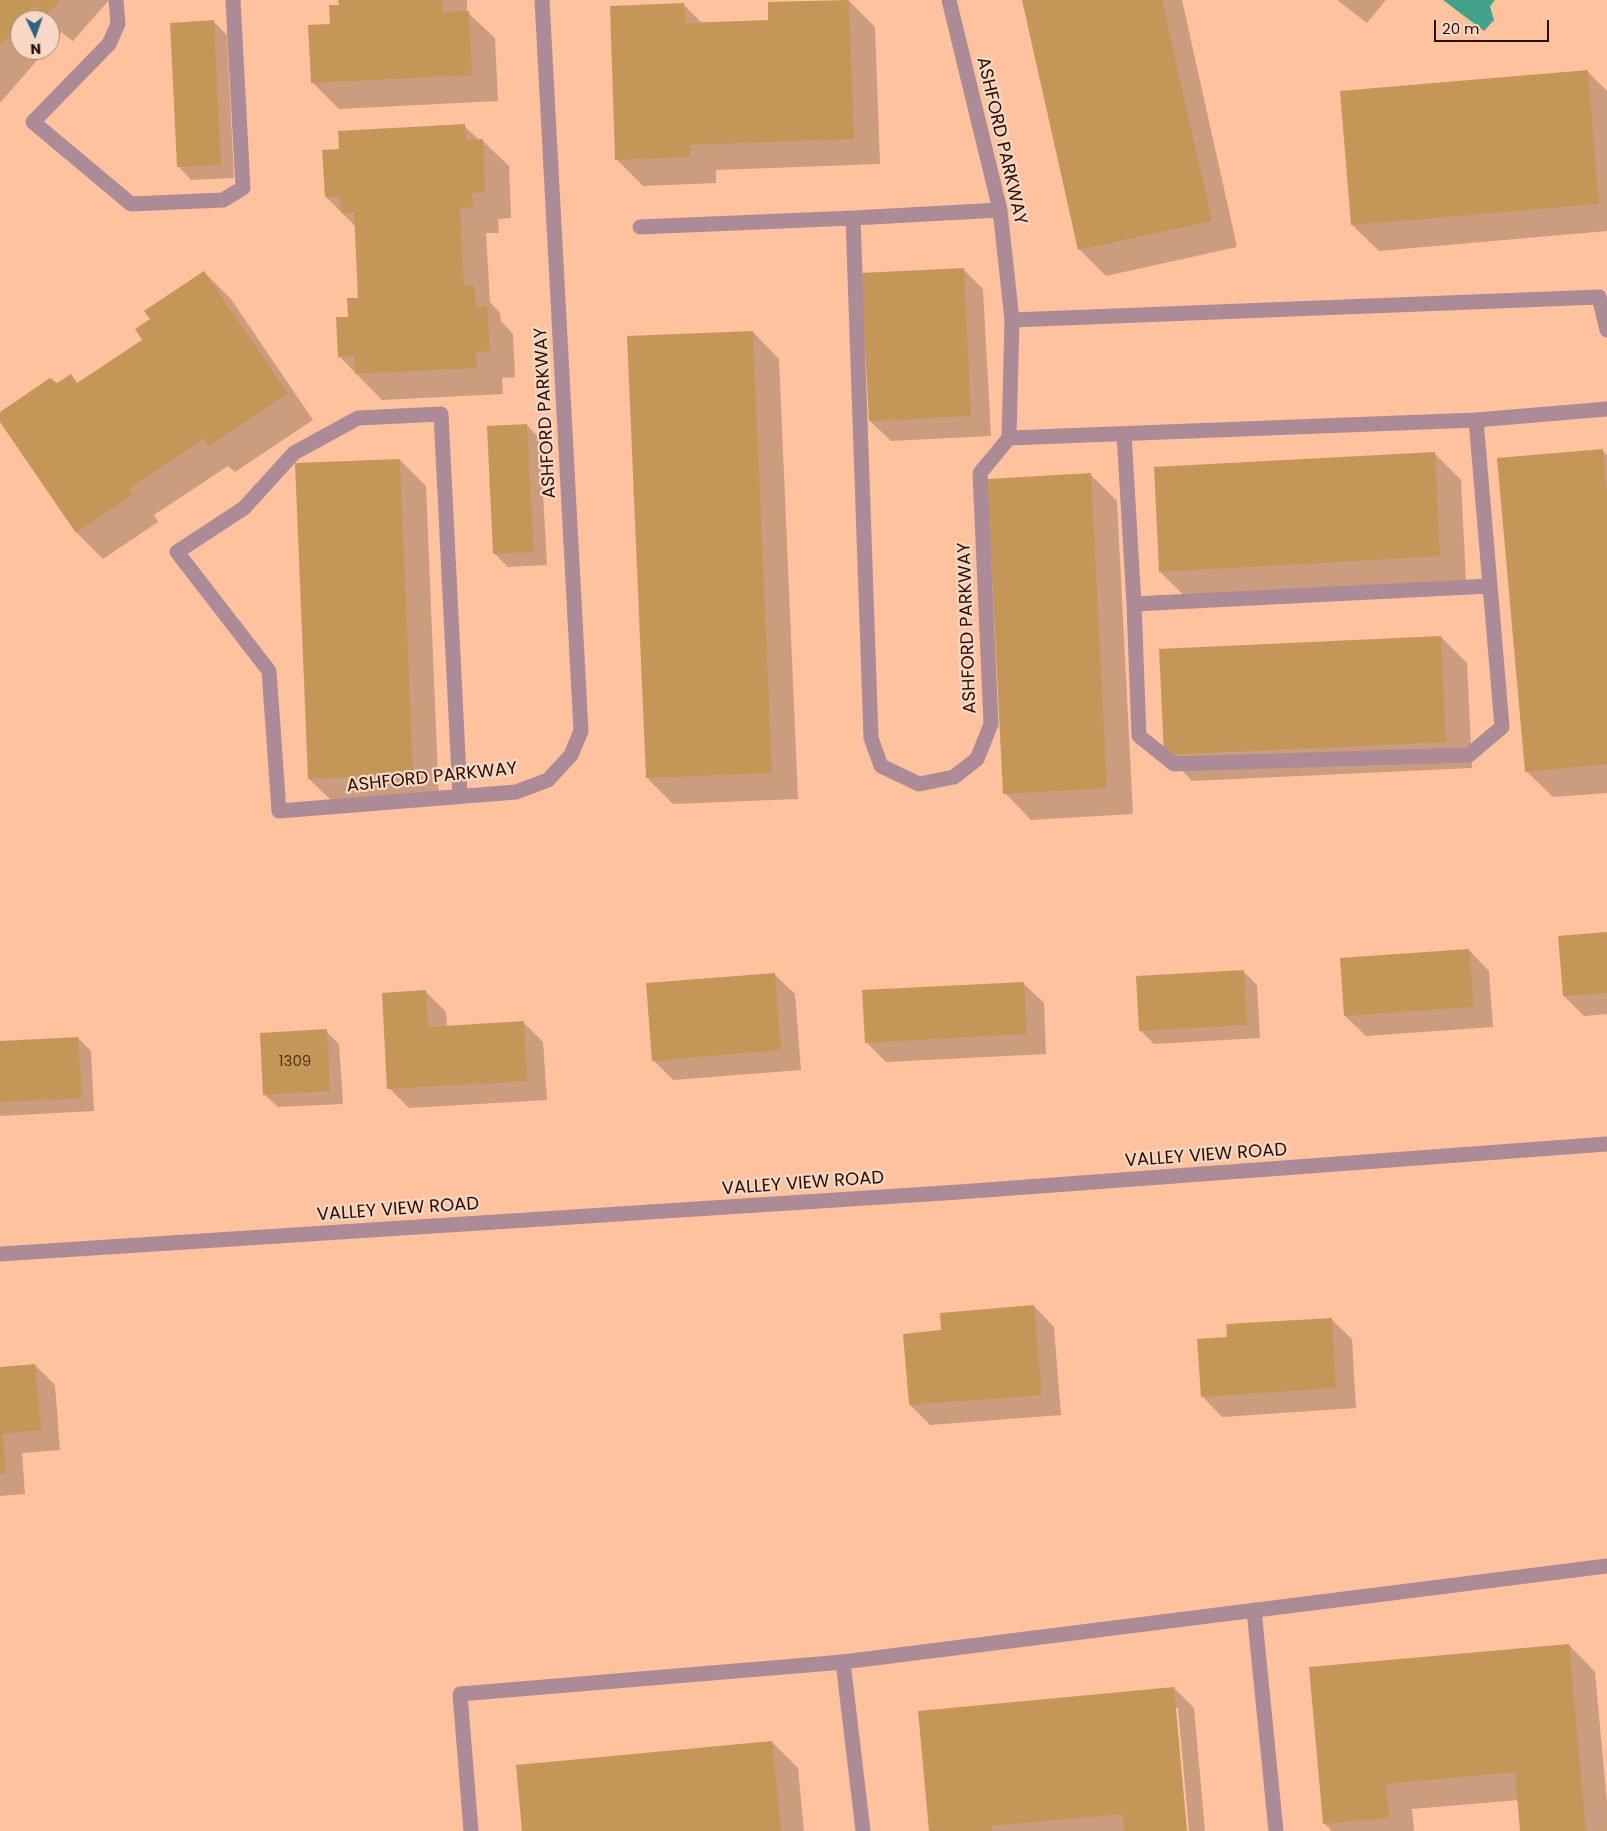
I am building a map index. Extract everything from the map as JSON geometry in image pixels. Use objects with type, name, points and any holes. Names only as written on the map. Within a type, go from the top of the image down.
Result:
[{"type":"street","points":[[116,0],[118,24],[109,44],[33,122],[131,204],[223,200],[243,188],[233,0]]},
{"type":"street","name":"ASHFORD PARKWAY","points":[[460,796],[441,414],[358,418],[294,453],[244,508],[177,552],[270,671],[279,812],[516,792],[548,780],[571,755],[581,731],[542,0]]},
{"type":"street","name":"ASHFORD PARKWAY","points":[[853,218],[871,738],[881,766],[919,784],[954,777],[977,759],[991,724],[980,473],[1009,438],[1012,320],[1000,210],[949,0]]},
{"type":"street","points":[[640,227],[1000,210]]},
{"type":"street","points":[[1012,320],[1599,297],[1607,330]]},
{"type":"street","points":[[1009,438],[1476,420],[1607,409]]},
{"type":"street","points":[[1124,434],[1134,604],[1139,736],[1174,764],[1469,755],[1502,727],[1476,420]]},
{"type":"street","points":[[1134,604],[1490,586]]},
{"type":"street","name":"VALLEY VIEW ROAD","points":[[0,1254],[959,1192],[1480,1155],[1607,1144]]},
{"type":"street","points":[[471,1831],[460,1694],[843,1662],[1607,1566]]},
{"type":"street","points":[[1254,1610],[1276,1831]]},
{"type":"street","points":[[843,1662],[863,1831]]},
{"type":"water","points":[[1443,0],[1495,0],[1490,6],[1494,20],[1484,31]]},
{"type":"building","points":[[0,0],[60,0],[51,10],[39,10],[34,6],[31,10],[10,10],[10,34],[0,46]]},
{"type":"building","points":[[338,0],[442,0],[443,12],[469,11],[472,75],[311,83],[308,25],[330,24],[329,5],[339,5]]},
{"type":"building","points":[[849,0],[854,139],[690,145],[690,157],[615,160],[610,6],[684,3],[685,23],[768,20],[768,2]]},
{"type":"building","points":[[1022,0],[1162,0],[1212,221],[1078,250]]},
{"type":"building","points":[[214,20],[221,165],[177,167],[170,23]]},
{"type":"building","points":[[1588,70],[1599,204],[1351,225],[1340,91]]},
{"type":"building","points":[[465,124],[466,140],[483,139],[485,192],[472,193],[473,207],[460,208],[464,286],[474,285],[476,307],[487,306],[490,351],[476,352],[477,368],[355,374],[354,356],[338,357],[336,317],[348,317],[347,298],[358,298],[354,212],[341,213],[340,197],[325,197],[322,150],[339,149],[338,131]]},
{"type":"building","points":[[964,268],[971,416],[869,421],[861,273]]},
{"type":"building","points":[[204,271],[288,394],[208,447],[203,439],[129,489],[133,495],[76,533],[0,422],[0,412],[50,378],[57,383],[71,374],[77,383],[142,340],[135,329],[150,319],[144,311]]},
{"type":"building","points":[[753,331],[772,773],[646,778],[627,336]]},
{"type":"building","points":[[527,424],[534,552],[493,554],[487,426]]},
{"type":"building","points":[[1603,449],[1607,494],[1607,764],[1525,772],[1497,458]]},
{"type":"building","points":[[1435,452],[1440,556],[1159,572],[1154,467]]},
{"type":"building","points":[[400,459],[413,775],[308,779],[295,463]]},
{"type":"building","points":[[1091,473],[1107,788],[1003,794],[987,479]]},
{"type":"building","points":[[1441,636],[1446,742],[1164,755],[1159,649]]},
{"type":"building","points":[[1607,932],[1607,993],[1563,996],[1558,936]]},
{"type":"building","points":[[1469,949],[1474,1007],[1344,1016],[1340,958]]},
{"type":"building","points":[[1244,970],[1247,1025],[1139,1031],[1136,976]]},
{"type":"building","points":[[775,973],[781,1050],[652,1061],[646,983]]},
{"type":"building","points":[[1024,982],[1027,1034],[865,1043],[862,990]]},
{"type":"building","points":[[426,990],[428,1027],[524,1021],[527,1081],[387,1089],[382,993]]},
{"type":"building","points":[[327,1029],[330,1091],[263,1095],[260,1033]]},
{"type":"building","points":[[78,1037],[82,1098],[0,1102],[0,1041]]},
{"type":"building","points":[[1034,1305],[1042,1395],[909,1405],[903,1334],[941,1330],[940,1313]]},
{"type":"building","points":[[1332,1318],[1336,1388],[1201,1397],[1197,1339],[1227,1337],[1226,1324]]},
{"type":"building","points":[[35,1364],[41,1430],[3,1434],[6,1474],[0,1475],[0,1367]]},
{"type":"building","points":[[1569,1644],[1586,1831],[1520,1831],[1515,1772],[1386,1784],[1389,1818],[1323,1824],[1309,1667]]},
{"type":"building","points":[[1174,1687],[1187,1831],[1124,1831],[1122,1814],[992,1826],[992,1831],[929,1831],[918,1711]]},
{"type":"building","points":[[772,1741],[781,1831],[522,1831],[516,1765]]}]
